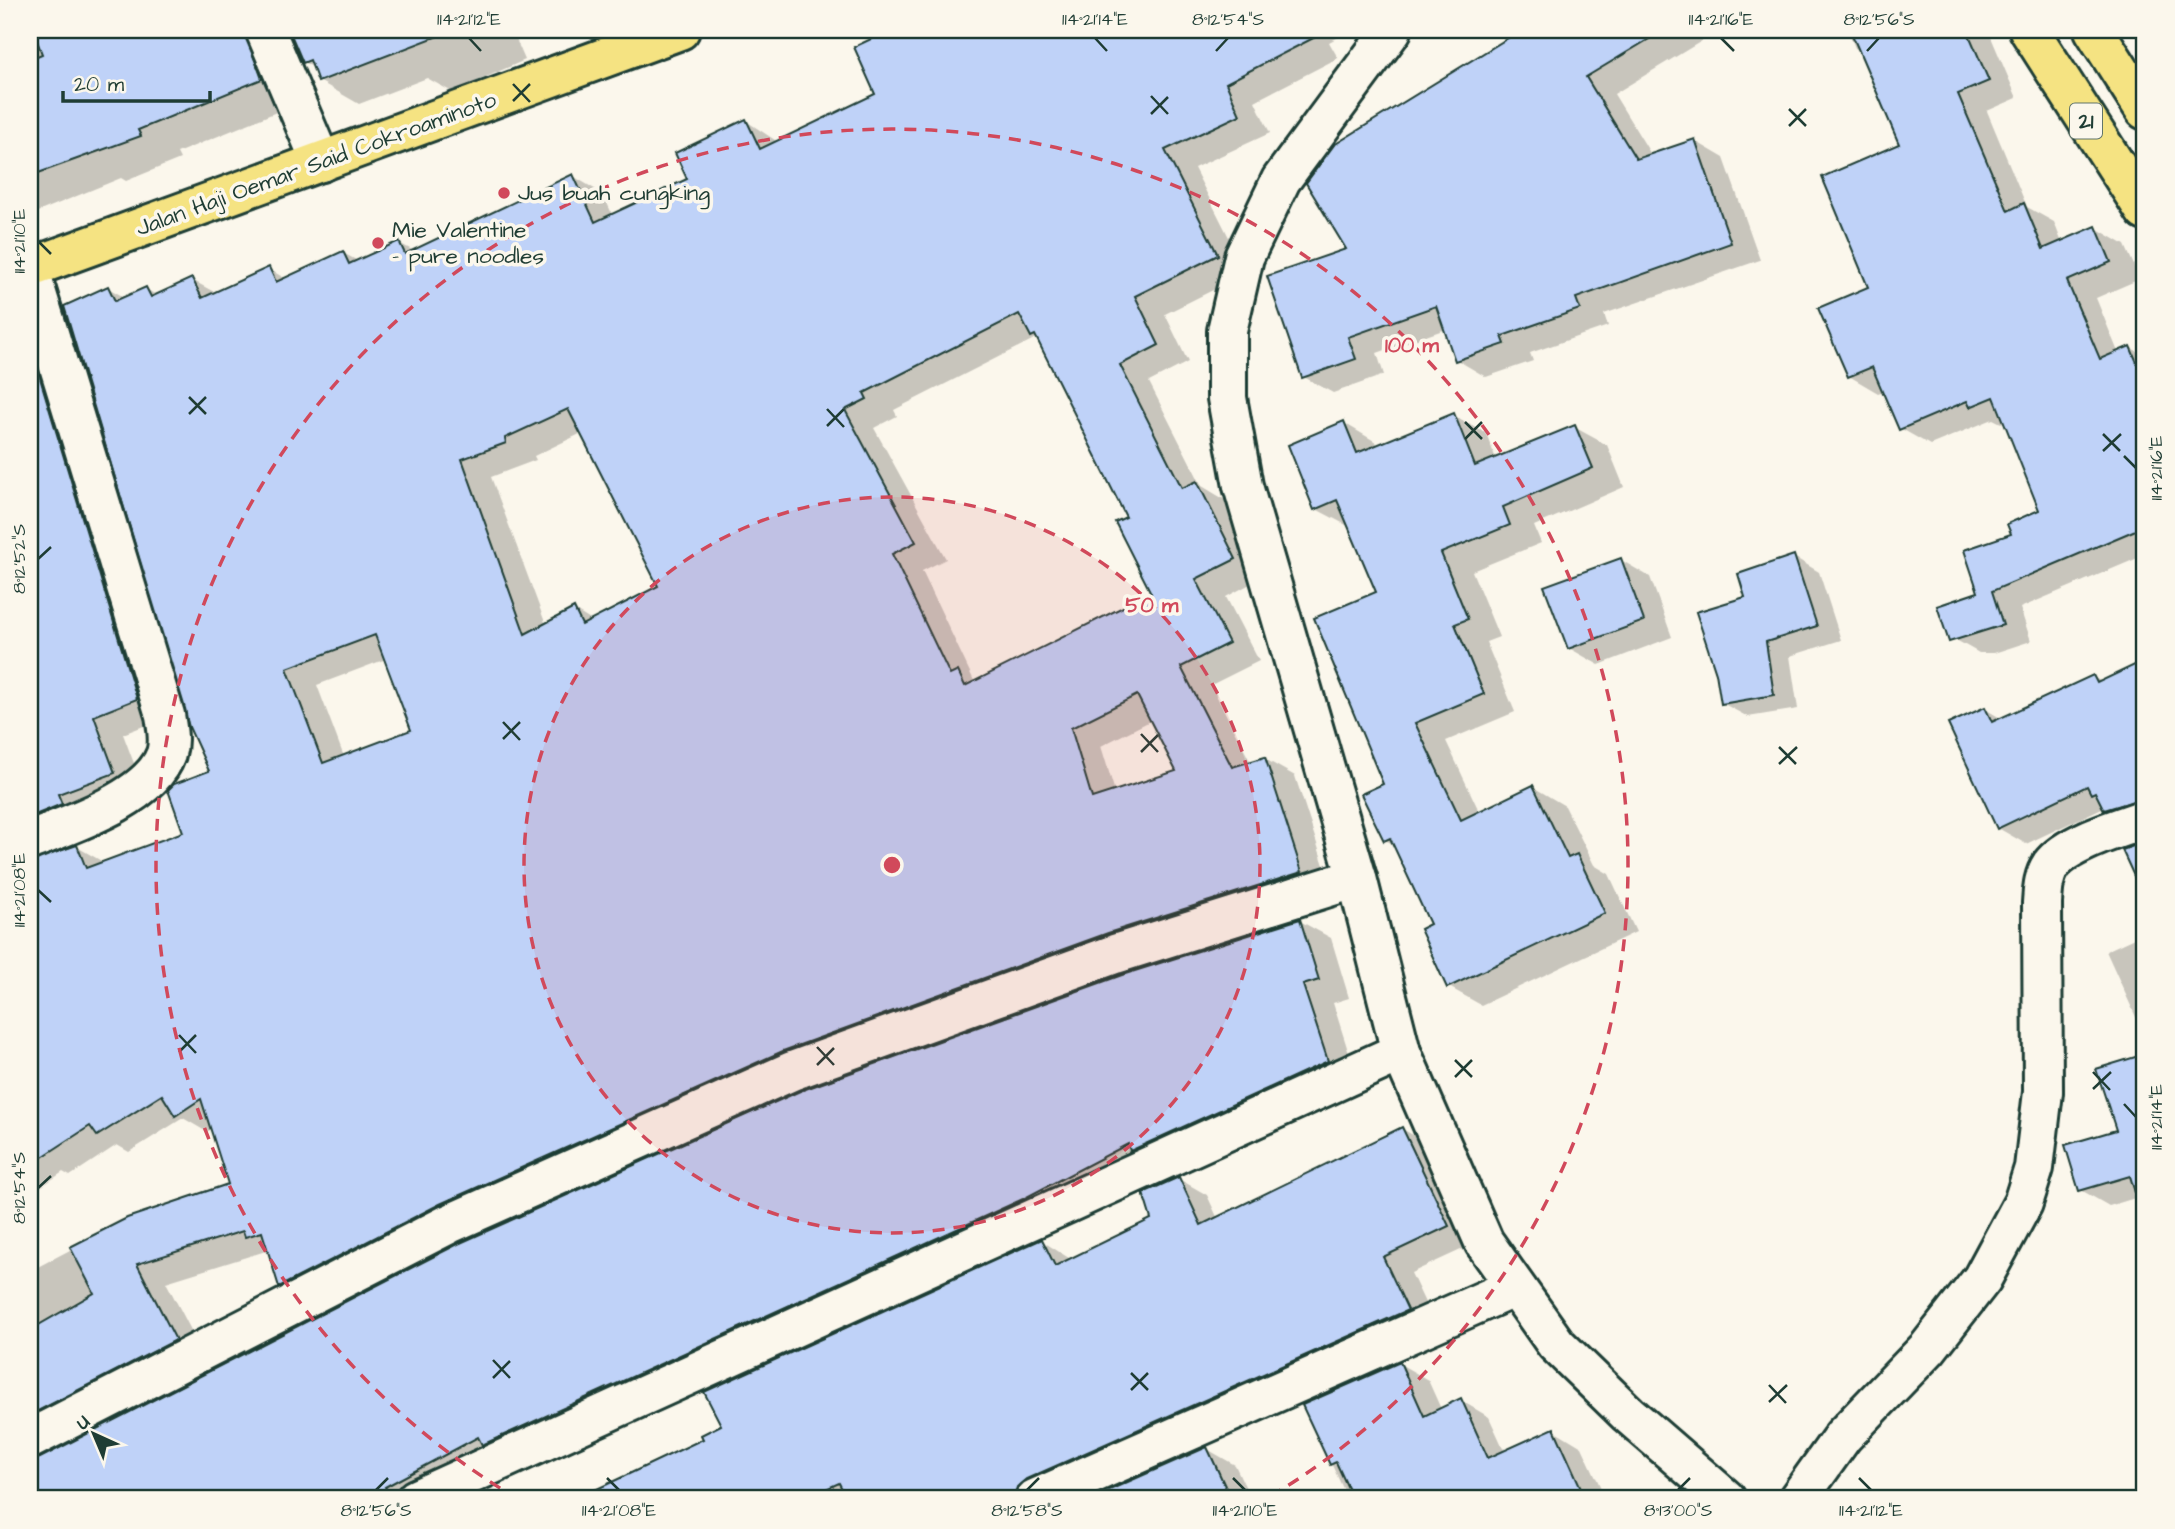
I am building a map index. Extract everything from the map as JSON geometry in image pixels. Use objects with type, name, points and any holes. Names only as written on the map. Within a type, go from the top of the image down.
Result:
[{"type":"main road","name":"Jalan Haji Oemar Said Cokroaminoto","points":[[30,270],[680,30]]},
{"type":"main road","name":"21","points":[[2029,30],[2145,211]]},
{"type":"main road","name":"21","points":[[2094,30],[2145,110]]},
{"type":"street","points":[[265,30],[321,162]]},
{"type":"street","points":[[1392,30],[1281,180],[1244,257],[1227,331],[1227,398],[1243,486],[1357,877],[1401,1052],[1484,1242],[1556,1344],[1628,1414],[1726,1499]]},
{"type":"street","points":[[30,270],[165,715],[169,742],[159,765],[136,790],[99,812],[30,840]]},
{"type":"street","points":[[1798,1499],[1843,1436],[1928,1348],[1974,1289],[2023,1203],[2034,1168],[2043,1092],[2044,879],[2052,863],[2068,851],[2102,834],[2145,819]]},
{"type":"street","points":[[30,1439],[449,1224],[792,1070],[1115,954],[1357,877]]},
{"type":"street","points":[[416,1499],[1401,1052]]},
{"type":"street","points":[[1035,1499],[1515,1287]]},
{"type":"building","points":[[33,30],[244,30],[262,79],[138,130],[141,136],[30,176],[30,59],[42,54]]},
{"type":"building","points":[[289,30],[445,30],[446,33],[318,82],[310,60],[303,63]]},
{"type":"building","points":[[890,30],[1329,30],[1226,83],[1240,115],[1165,150],[1218,255],[1135,296],[1159,345],[1120,365],[1182,488],[1197,481],[1236,559],[1196,579],[1229,643],[1181,667],[1232,767],[1265,757],[1302,872],[1108,933],[783,1051],[440,1204],[279,1287],[262,1232],[245,1237],[243,1231],[137,1264],[176,1340],[30,1415],[30,1330],[94,1293],[70,1247],[127,1218],[228,1184],[201,1099],[175,1116],[162,1095],[97,1136],[90,1126],[30,1165],[30,861],[77,845],[86,868],[183,832],[168,790],[174,784],[209,771],[189,727],[64,306],[108,286],[115,301],[146,287],[151,297],[192,278],[202,298],[269,267],[276,282],[343,251],[349,264],[399,241],[405,254],[573,174],[595,222],[687,179],[675,153],[746,119],[760,149],[875,94],[854,47]],"holes":[[[1019,314],[1031,337],[1035,335],[1126,517],[1115,522],[1151,593],[965,686],[958,671],[950,675],[892,554],[916,542],[845,410],[867,399],[864,393]],[[568,409],[658,586],[582,625],[574,608],[525,634],[462,459],[506,443],[505,438]],[[375,635],[411,730],[323,763],[287,668]],[[1137,695],[1176,771],[1092,798],[1071,728]]]},
{"type":"building","points":[[1521,30],[1664,30],[1586,77],[1636,159],[1695,139],[1731,243],[1576,298],[1580,309],[1502,336],[1505,344],[1455,361],[1436,306],[1348,337],[1356,359],[1302,378],[1267,276],[1346,249],[1306,183],[1334,145]]},
{"type":"building","points":[[1850,30],[1967,30],[1989,81],[1958,94],[2008,211],[2024,203],[2043,249],[2096,226],[2111,262],[2067,281],[2100,359],[2130,346],[2145,381],[2145,526],[1992,591],[2003,625],[1949,642],[1937,606],[1978,592],[1964,550],[2011,534],[2007,524],[2039,510],[1994,397],[1970,407],[1967,401],[1899,430],[1872,367],[1848,377],[1818,308],[1868,287],[1822,177],[1899,144]]},
{"type":"building","points":[[30,345],[137,699],[94,716],[115,773],[58,794],[62,804],[30,817]]},
{"type":"building","points":[[1454,413],[1475,466],[1575,425],[1593,468],[1503,507],[1510,525],[1441,553],[1468,619],[1455,624],[1484,694],[1415,723],[1461,820],[1533,785],[1568,858],[1577,854],[1605,913],[1447,988],[1420,929],[1430,924],[1390,838],[1384,841],[1361,794],[1383,784],[1314,618],[1376,592],[1337,500],[1314,510],[1288,445],[1344,421],[1357,453]]},
{"type":"building","points":[[1794,555],[1817,626],[1766,642],[1774,695],[1721,704],[1716,673],[1696,612],[1745,597],[1738,574]]},
{"type":"building","points":[[1621,558],[1644,621],[1568,649],[1544,586]]},
{"type":"building","points":[[2145,660],[2145,798],[2104,810],[2095,792],[2091,794],[2087,786],[1997,829],[1948,724],[1985,707],[1992,722],[2093,675],[2097,683]]},
{"type":"building","points":[[2145,842],[2145,900],[2122,850]]},
{"type":"building","points":[[1300,919],[1319,980],[1303,985],[1328,1061],[1130,1151],[1128,1144],[1023,1199],[482,1445],[478,1437],[385,1487],[392,1499],[30,1499],[30,1461],[458,1244],[800,1091],[1122,975]]},
{"type":"building","points":[[2145,1054],[2145,1195],[2136,1196],[2130,1176],[2079,1191],[2065,1145],[2116,1130],[2096,1069]]},
{"type":"building","points":[[1402,1127],[1449,1226],[1383,1257],[1408,1310],[1026,1479],[1017,1487],[1014,1499],[847,1499],[839,1483],[804,1499],[576,1499],[703,1439],[701,1435],[721,1425],[704,1392],[1042,1239],[1055,1266],[1151,1219],[1143,1193],[1179,1177],[1201,1225]]},
{"type":"building","points":[[1400,1362],[1424,1416],[1461,1398],[1488,1458],[1554,1428],[1586,1499],[1353,1499],[1336,1462],[1330,1465],[1302,1405]]},
{"type":"building","points":[[1207,1447],[1231,1499],[1089,1499]]},
{"type":"place","name":"Jus buah cungking","points":[[504,193]]},
{"type":"place","name":"Mie Valentine - pure noodles","points":[[378,243]]}]
